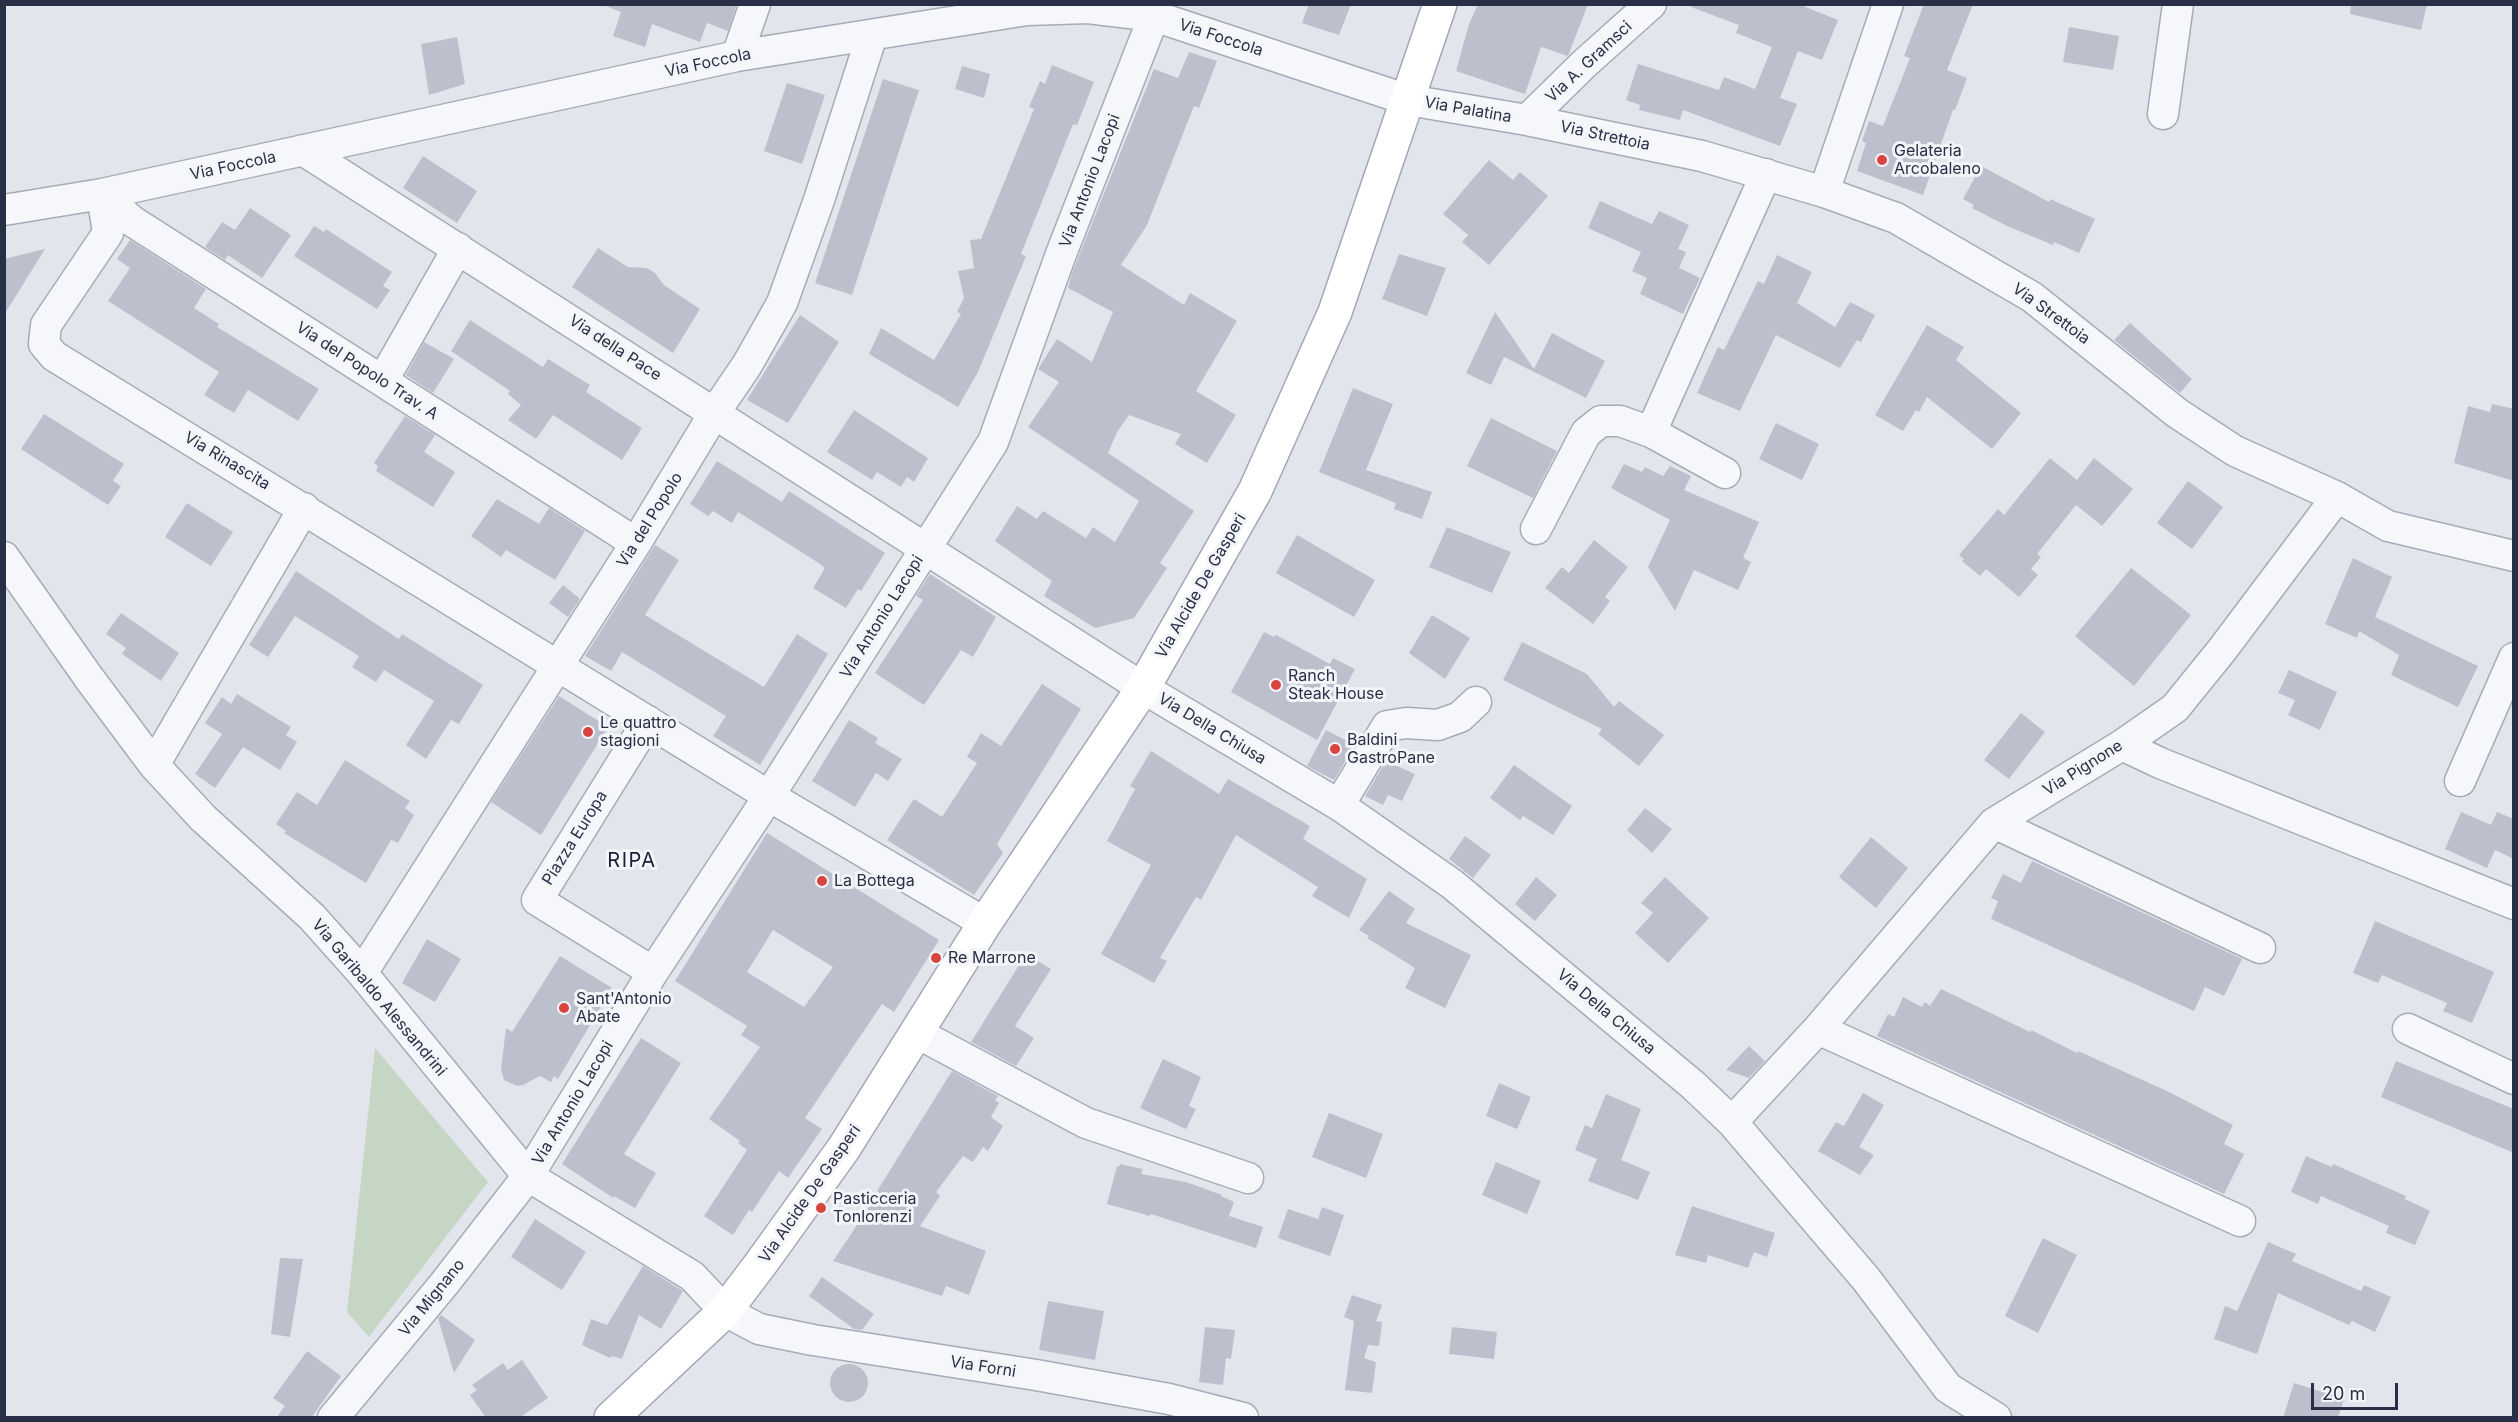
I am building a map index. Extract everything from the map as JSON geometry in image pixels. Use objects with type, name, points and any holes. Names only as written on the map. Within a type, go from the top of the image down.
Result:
[{"type":"main road","name":"Via Alcide De Gasperi","points":[[611,1418],[725,1311],[844,1148],[985,923],[1143,688],[1255,491],[1335,312],[1440,4]]},
{"type":"street","points":[[737,56],[755,4]]},
{"type":"street","name":"Via A. Gramsci","points":[[1527,120],[1584,64],[1651,4]]},
{"type":"street","points":[[1824,192],[1888,4]]},
{"type":"street","points":[[2163,114],[2178,4]]},
{"type":"street","name":"Via Foccola","points":[[4,210],[102,194],[737,56],[1027,10],[1088,8],[1154,16],[1408,100]]},
{"type":"street","name":"Via Antonio Lacopi","points":[[528,1176],[653,972],[769,796],[993,442],[1061,254],[1154,16]]},
{"type":"street","name":"Via del Popolo","points":[[362,973],[636,543],[715,412],[747,365],[782,303],[819,200],[872,35]]},
{"type":"street","name":"Via Palatina","points":[[1408,100],[1527,120]]},
{"type":"street","name":"Via Strettoia","points":[[1527,120],[1702,156],[1824,192],[1896,218],[2032,297],[2177,412],[2235,451],[2337,497],[2388,526],[2514,556]]},
{"type":"street","name":"Via della Pace","points":[[303,150],[926,548]]},
{"type":"street","points":[[1651,432],[1766,174]]},
{"type":"street","name":"Via del Popolo Trav. A","points":[[102,194],[132,221],[636,543]]},
{"type":"street","name":"Via Rinascita","points":[[102,194],[108,233],[46,326],[44,344],[54,356],[558,664],[769,796],[985,923]]},
{"type":"street","points":[[383,380],[458,248]]},
{"type":"street","points":[[1536,529],[1586,433],[1601,421],[1620,421],[1651,432],[1725,472]]},
{"type":"street","name":"Via Pignone","points":[[1732,1122],[1818,1029],[1994,823],[2122,745],[2175,708],[2222,650],[2337,497]]},
{"type":"street","points":[[154,765],[304,508]]},
{"type":"street","name":"Via Della Chiusa","points":[[926,548],[1143,688],[1339,805],[1452,884],[1693,1085],[1732,1122],[1866,1279],[1948,1388],[1995,1418]]},
{"type":"street","name":"Via Garibaldo Alessandrini","points":[[4,556],[89,678],[154,765],[204,818],[312,917],[362,973],[528,1176],[692,1276],[725,1311]]},
{"type":"street","points":[[2460,781],[2514,658]]},
{"type":"street","points":[[1339,805],[1388,726],[1406,723],[1438,725],[1460,717],[1476,702]]},
{"type":"street","name":"Piazza Europa","points":[[648,720],[537,900],[653,972]]},
{"type":"street","points":[[2122,745],[2160,763],[2514,904]]},
{"type":"street","points":[[1994,823],[2260,948]]},
{"type":"street","points":[[1818,1029],[2240,1221]]},
{"type":"street","points":[[2408,1029],[2514,1078]]},
{"type":"street","points":[[917,1033],[1086,1123],[1248,1178]]},
{"type":"street","name":"Via Mignano","points":[[333,1418],[444,1284],[528,1176]]},
{"type":"street","name":"Via Forni","points":[[725,1311],[759,1329],[1169,1399],[1243,1418]]},
{"type":"green space","points":[[375,1048],[488,1182],[369,1337],[347,1312]]},
{"type":"building","points":[[607,4],[737,4],[728,31],[707,23],[700,42],[652,24],[645,47],[613,36],[621,12],[606,6]]},
{"type":"building","points":[[1309,4],[1351,4],[1339,35],[1302,23]]},
{"type":"building","points":[[1478,4],[1588,4],[1568,56],[1541,47],[1525,94],[1456,71],[1469,24]]},
{"type":"building","points":[[1692,4],[1798,4],[1838,20],[1822,60],[1798,51],[1780,98],[1797,104],[1780,146],[1683,110],[1680,120],[1639,110],[1640,105],[1626,100],[1638,64],[1719,90],[1724,77],[1755,89],[1772,47],[1736,33],[1739,25],[1691,7]]},
{"type":"building","points":[[1924,4],[1973,4],[1947,70],[1967,78],[1955,110],[1953,110],[1923,195],[1857,171],[1866,143],[1862,141],[1869,121],[1883,126],[1910,58],[1904,56]]},
{"type":"building","points":[[2351,4],[2427,4],[2421,30],[2350,14]]},
{"type":"building","points":[[2069,27],[2119,36],[2113,70],[2063,62]]},
{"type":"building","points":[[457,37],[465,84],[429,95],[421,44]]},
{"type":"building","points":[[1189,52],[1217,61],[1199,108],[1194,106],[1147,225],[1121,265],[1184,305],[1190,293],[1237,321],[1196,391],[1236,415],[1207,463],[1175,444],[1181,434],[1129,415],[1117,432],[1108,453],[1194,511],[1160,563],[1167,568],[1134,618],[1095,628],[1044,596],[1052,581],[995,541],[1017,506],[1037,519],[1043,511],[1086,538],[1093,527],[1115,542],[1139,501],[1028,427],[1059,382],[1038,369],[1057,339],[1092,362],[1113,312],[1068,288],[1072,273],[1154,69],[1178,78]]},
{"type":"building","points":[[1052,65],[1094,82],[1077,125],[1073,124],[1021,254],[1026,256],[978,372],[958,407],[869,354],[881,328],[934,360],[961,314],[957,312],[964,298],[958,271],[974,268],[970,240],[981,239],[1034,109],[1029,107],[1040,81],[1045,84]]},
{"type":"building","points":[[962,66],[990,74],[984,98],[955,89]]},
{"type":"building","points":[[883,79],[919,90],[852,295],[815,283]]},
{"type":"building","points":[[787,83],[825,95],[802,164],[764,151]]},
{"type":"building","points":[[423,156],[477,191],[457,223],[403,188]]},
{"type":"building","points":[[1489,160],[1513,180],[1520,172],[1548,196],[1489,265],[1462,242],[1468,235],[1443,214]]},
{"type":"building","points":[[1981,166],[2049,202],[2050,199],[2095,219],[2079,253],[2007,226],[1972,208],[1974,205],[1963,199]]},
{"type":"building","points":[[1600,201],[1652,224],[1659,211],[1689,225],[1678,249],[1686,252],[1679,268],[1700,278],[1683,314],[1640,294],[1647,278],[1632,271],[1641,252],[1588,228]]},
{"type":"building","points":[[250,208],[291,235],[262,278],[228,255],[225,260],[205,247],[222,222],[235,230]]},
{"type":"building","points":[[314,226],[324,232],[326,229],[392,272],[383,286],[390,290],[377,309],[294,256]]},
{"type":"building","points":[[130,240],[206,289],[194,308],[219,324],[217,327],[319,389],[298,421],[248,390],[234,413],[204,395],[219,372],[108,301],[130,268],[117,259]]},
{"type":"building","points":[[598,248],[628,267],[647,268],[655,273],[664,285],[700,309],[673,353],[572,287]]},
{"type":"building","points":[[45,249],[4,315],[4,259]]},
{"type":"building","points":[[1399,254],[1446,268],[1427,316],[1382,299]]},
{"type":"building","points":[[1777,255],[1812,272],[1797,303],[1835,327],[1850,302],[1875,315],[1861,342],[1857,340],[1840,368],[1776,335],[1740,411],[1697,393],[1718,347],[1724,350],[1758,281],[1764,284]]},
{"type":"building","points":[[1495,312],[1534,369],[1552,333],[1605,361],[1586,398],[1504,357],[1491,385],[1466,373]]},
{"type":"building","points":[[800,315],[839,342],[788,423],[747,400]]},
{"type":"building","points":[[470,320],[543,367],[548,359],[590,385],[586,392],[642,428],[622,460],[553,415],[536,439],[508,420],[521,405],[508,394],[510,391],[451,351]]},
{"type":"building","points":[[2130,323],[2192,379],[2180,393],[2114,340]]},
{"type":"building","points":[[1927,325],[1964,347],[1956,360],[2021,413],[1992,449],[1927,397],[1919,412],[1916,410],[1903,431],[1875,415]]},
{"type":"building","points":[[424,342],[454,359],[433,393],[406,375]]},
{"type":"building","points":[[1353,388],[1393,404],[1366,470],[1432,492],[1422,519],[1394,509],[1396,503],[1319,472]]},
{"type":"building","points":[[2492,404],[2514,409],[2514,481],[2454,463],[2468,406],[2490,412]]},
{"type":"building","points":[[854,410],[928,458],[914,482],[907,477],[901,487],[877,472],[872,480],[827,452]]},
{"type":"building","points":[[44,414],[124,464],[113,481],[121,486],[108,505],[21,449]]},
{"type":"building","points":[[405,416],[435,435],[424,452],[455,472],[433,507],[376,471],[378,466],[374,463]]},
{"type":"building","points":[[1491,418],[1557,451],[1533,498],[1467,466]]},
{"type":"building","points":[[1776,423],[1819,444],[1802,480],[1759,459]]},
{"type":"building","points":[[2050,458],[2077,480],[2094,458],[2133,489],[2102,526],[2076,505],[2037,554],[2041,557],[2031,569],[2038,575],[2019,597],[1986,569],[1980,576],[1962,561],[1964,559],[1959,555],[1998,509],[2004,515]]},
{"type":"building","points":[[717,461],[782,502],[789,491],[885,553],[861,591],[858,589],[846,608],[813,588],[825,568],[814,560],[738,512],[732,523],[713,511],[708,516],[690,504]]},
{"type":"building","points":[[1624,464],[1642,472],[1645,467],[1663,476],[1670,466],[1691,476],[1684,490],[1759,522],[1743,558],[1751,562],[1738,590],[1694,570],[1675,611],[1648,567],[1670,520],[1611,488]]},
{"type":"building","points":[[2188,481],[2223,507],[2192,549],[2157,523]]},
{"type":"building","points":[[497,499],[539,524],[549,508],[585,531],[555,580],[506,550],[501,557],[471,536]]},
{"type":"building","points":[[187,503],[233,532],[211,566],[165,537]]},
{"type":"building","points":[[1447,527],[1511,552],[1492,593],[1429,567]]},
{"type":"building","points":[[1297,535],[1375,580],[1354,617],[1276,573]]},
{"type":"building","points":[[1594,540],[1628,567],[1605,597],[1610,601],[1593,624],[1545,588],[1562,567],[1569,573]]},
{"type":"building","points":[[655,545],[679,560],[645,615],[764,687],[797,634],[828,654],[760,765],[713,736],[726,716],[622,652],[611,671],[585,656]]},
{"type":"building","points":[[2353,558],[2392,577],[2375,617],[2478,666],[2458,707],[2391,675],[2399,655],[2359,631],[2357,638],[2325,624]]},
{"type":"building","points":[[2131,568],[2191,615],[2134,686],[2075,636]]},
{"type":"building","points":[[296,571],[399,639],[402,634],[483,685],[459,724],[451,720],[426,759],[406,745],[434,701],[384,670],[376,682],[352,667],[359,656],[295,616],[268,657],[249,645]]},
{"type":"building","points":[[930,574],[996,617],[973,657],[961,650],[924,705],[875,673],[923,600],[916,596]]},
{"type":"building","points":[[563,585],[580,599],[568,617],[549,603]]},
{"type":"building","points":[[121,613],[179,653],[161,681],[122,654],[126,648],[106,634]]},
{"type":"building","points":[[1432,615],[1470,638],[1445,679],[1409,653]]},
{"type":"building","points":[[1264,632],[1274,637],[1276,635],[1330,664],[1333,658],[1355,669],[1317,740],[1231,692]]},
{"type":"building","points":[[1522,642],[1587,674],[1614,707],[1619,701],[1664,735],[1639,766],[1598,734],[1602,729],[1503,680]]},
{"type":"building","points":[[2289,670],[2337,692],[2320,730],[2288,715],[2295,700],[2278,693]]},
{"type":"building","points":[[1042,684],[1081,709],[997,844],[1003,853],[974,895],[887,840],[914,799],[942,817],[977,763],[967,757],[981,733],[1001,746]]},
{"type":"building","points":[[237,694],[291,727],[286,735],[297,742],[280,770],[243,747],[215,788],[195,774],[222,734],[205,723],[222,697],[231,704]]},
{"type":"building","points":[[559,696],[608,727],[541,835],[491,802]]},
{"type":"building","points":[[2021,713],[2045,732],[2009,779],[1984,760]]},
{"type":"building","points":[[849,720],[878,738],[875,743],[902,759],[888,781],[876,773],[855,807],[812,781]]},
{"type":"building","points":[[1326,730],[1355,745],[1334,780],[1307,766]]},
{"type":"building","points":[[1151,751],[1219,794],[1228,779],[1310,826],[1303,839],[1367,879],[1349,918],[1312,896],[1318,887],[1236,835],[1201,900],[1196,897],[1160,958],[1167,961],[1154,983],[1101,954],[1151,865],[1107,841],[1135,789],[1130,786]]},
{"type":"building","points":[[345,760],[410,801],[405,808],[414,815],[398,843],[391,840],[366,883],[284,833],[286,831],[276,824],[297,792],[317,805]]},
{"type":"building","points":[[1386,761],[1415,774],[1402,801],[1388,795],[1383,805],[1365,796]]},
{"type":"building","points":[[1514,765],[1572,806],[1553,835],[1523,816],[1520,820],[1490,798]]},
{"type":"building","points":[[1645,808],[1672,829],[1652,853],[1627,830]]},
{"type":"building","points":[[2461,812],[2491,825],[2497,812],[2514,819],[2514,859],[2495,850],[2487,868],[2445,849]]},
{"type":"building","points":[[767,833],[939,940],[894,1012],[882,1004],[805,1118],[822,1129],[788,1178],[779,1171],[752,1212],[749,1210],[733,1235],[704,1216],[747,1150],[738,1143],[740,1141],[709,1119],[760,1047],[741,1035],[747,1026],[675,981]],"holes":[[[773,930],[833,967],[804,1007],[747,972]]]},
{"type":"building","points":[[1465,836],[1491,855],[1473,878],[1449,859]]},
{"type":"building","points":[[1871,837],[1908,868],[1876,908],[1839,877]]},
{"type":"building","points":[[2032,861],[2242,959],[2224,996],[2205,987],[2194,1011],[1991,919],[1998,901],[1991,898],[2003,874],[2021,883]]},
{"type":"building","points":[[1536,877],[1557,895],[1535,921],[1515,904]]},
{"type":"building","points":[[1665,877],[1709,918],[1668,963],[1635,933],[1653,913],[1641,903]]},
{"type":"building","points":[[1389,891],[1415,909],[1406,923],[1471,955],[1445,1008],[1405,988],[1415,968],[1367,938],[1369,936],[1359,930]]},
{"type":"building","points":[[2375,921],[2494,972],[2472,1023],[2443,1011],[2447,1003],[2382,975],[2378,983],[2353,973]]},
{"type":"building","points":[[427,939],[461,959],[435,1002],[402,983]]},
{"type":"building","points":[[1026,954],[1051,969],[1015,1026],[1034,1038],[1016,1066],[971,1042]]},
{"type":"building","name":"Sant'Antonio Abate","points":[[560,956],[612,988],[558,1079],[554,1076],[551,1082],[540,1076],[517,1086],[504,1080],[501,1069],[506,1028],[512,1032]]},
{"type":"building","points":[[1941,989],[2030,1032],[2031,1030],[2077,1053],[2078,1051],[2169,1092],[2233,1125],[2224,1144],[2244,1154],[2224,1194],[1877,1036],[1888,1014],[1894,1017],[1903,997],[1922,1007],[1925,1002],[1930,1006]]},
{"type":"building","points":[[641,1038],[681,1063],[624,1154],[656,1173],[635,1208],[614,1196],[613,1198],[562,1164]]},
{"type":"building","points":[[1749,1046],[1765,1061],[1749,1078],[1726,1070]]},
{"type":"building","points":[[1163,1059],[1201,1077],[1189,1106],[1196,1109],[1186,1129],[1140,1108]]},
{"type":"building","points":[[2396,1061],[2514,1109],[2514,1153],[2381,1097]]},
{"type":"building","points":[[952,1071],[998,1096],[995,1100],[999,1103],[991,1117],[1003,1126],[988,1151],[983,1147],[973,1162],[963,1156],[936,1192],[940,1196],[920,1226],[986,1251],[969,1295],[946,1286],[942,1296],[833,1261],[879,1192],[877,1191]]},
{"type":"building","points":[[1499,1083],[1531,1097],[1517,1129],[1486,1116]]},
{"type":"building","points":[[1863,1093],[1884,1105],[1859,1147],[1874,1155],[1860,1175],[1818,1151],[1836,1122],[1844,1126]]},
{"type":"building","points":[[1606,1094],[1641,1109],[1621,1160],[1650,1172],[1638,1200],[1588,1181],[1597,1159],[1575,1150],[1585,1125],[1592,1128]]},
{"type":"building","points":[[1329,1113],[1383,1134],[1366,1178],[1312,1157]]},
{"type":"building","points":[[2306,1156],[2332,1167],[2333,1164],[2406,1196],[2405,1199],[2430,1211],[2415,1245],[2386,1233],[2389,1226],[2321,1196],[2318,1204],[2291,1192]]},
{"type":"building","points":[[1496,1162],[1541,1181],[1527,1214],[1482,1195]]},
{"type":"building","points":[[1120,1164],[1143,1169],[1141,1174],[1186,1182],[1222,1195],[1234,1202],[1229,1216],[1263,1227],[1256,1248],[1151,1214],[1150,1216],[1107,1204],[1117,1166]]},
{"type":"building","points":[[1692,1206],[1775,1233],[1767,1257],[1754,1252],[1748,1268],[1708,1255],[1706,1263],[1675,1255]]},
{"type":"building","points":[[1322,1207],[1344,1215],[1330,1256],[1278,1238],[1288,1209],[1318,1219]]},
{"type":"building","points":[[535,1219],[586,1252],[562,1290],[511,1257]]},
{"type":"building","points":[[2043,1238],[2077,1255],[2038,1333],[2005,1316]]},
{"type":"building","points":[[2268,1242],[2296,1254],[2292,1261],[2361,1291],[2364,1285],[2391,1297],[2375,1332],[2352,1321],[2349,1325],[2278,1293],[2257,1354],[2214,1339],[2225,1306],[2237,1311]]},
{"type":"building","points":[[280,1258],[303,1259],[290,1337],[271,1334]]},
{"type":"building","points":[[643,1266],[683,1291],[661,1329],[639,1315],[622,1359],[612,1356],[610,1358],[582,1345],[591,1319],[607,1325]]},
{"type":"building","points":[[822,1277],[874,1314],[862,1330],[854,1329],[809,1296]]},
{"type":"building","points":[[1352,1295],[1382,1305],[1376,1321],[1382,1322],[1379,1346],[1368,1345],[1364,1358],[1376,1362],[1372,1393],[1345,1390],[1354,1321],[1344,1317]]},
{"type":"building","points":[[1048,1301],[1104,1311],[1095,1360],[1039,1350]]},
{"type":"building","points":[[441,1315],[475,1340],[454,1373],[438,1318]]},
{"type":"building","points":[[1205,1327],[1235,1330],[1231,1359],[1226,1358],[1223,1385],[1199,1382]]},
{"type":"building","points":[[1452,1327],[1497,1332],[1494,1359],[1449,1354]]},
{"type":"building","points":[[307,1351],[341,1376],[311,1418],[276,1418],[285,1406],[273,1398]]},
{"type":"building","points":[[522,1360],[548,1398],[519,1418],[486,1418],[470,1395],[477,1390],[472,1385],[503,1363],[508,1370]]},
{"type":"building","points":[[849,1364],[856,1365],[862,1370],[867,1376],[867,1390],[862,1396],[856,1401],[849,1402],[842,1401],[836,1396],[831,1390],[830,1383],[831,1376],[836,1370],[842,1365]]},
{"type":"building","points":[[2294,1383],[2344,1399],[2338,1418],[2283,1418]]},
{"type":"place","name":"Gelateria Arcobaleno","points":[[1882,160]]},
{"type":"place","name":"Ranch Steak House","points":[[1276,685]]},
{"type":"place","name":"Le quattro stagioni","points":[[588,732]]},
{"type":"place","name":"Baldini GastroPane","points":[[1335,749]]},
{"type":"place","name":"La Bottega","points":[[822,881]]},
{"type":"place","name":"Re Marrone","points":[[936,958]]},
{"type":"place","name":"Sant'Antonio Abate","points":[[564,1008]]},
{"type":"place","name":"Pasticceria Tonlorenzi","points":[[821,1208]]},
{"type":"district","name":"RIPA","points":[[632,861]]}]
